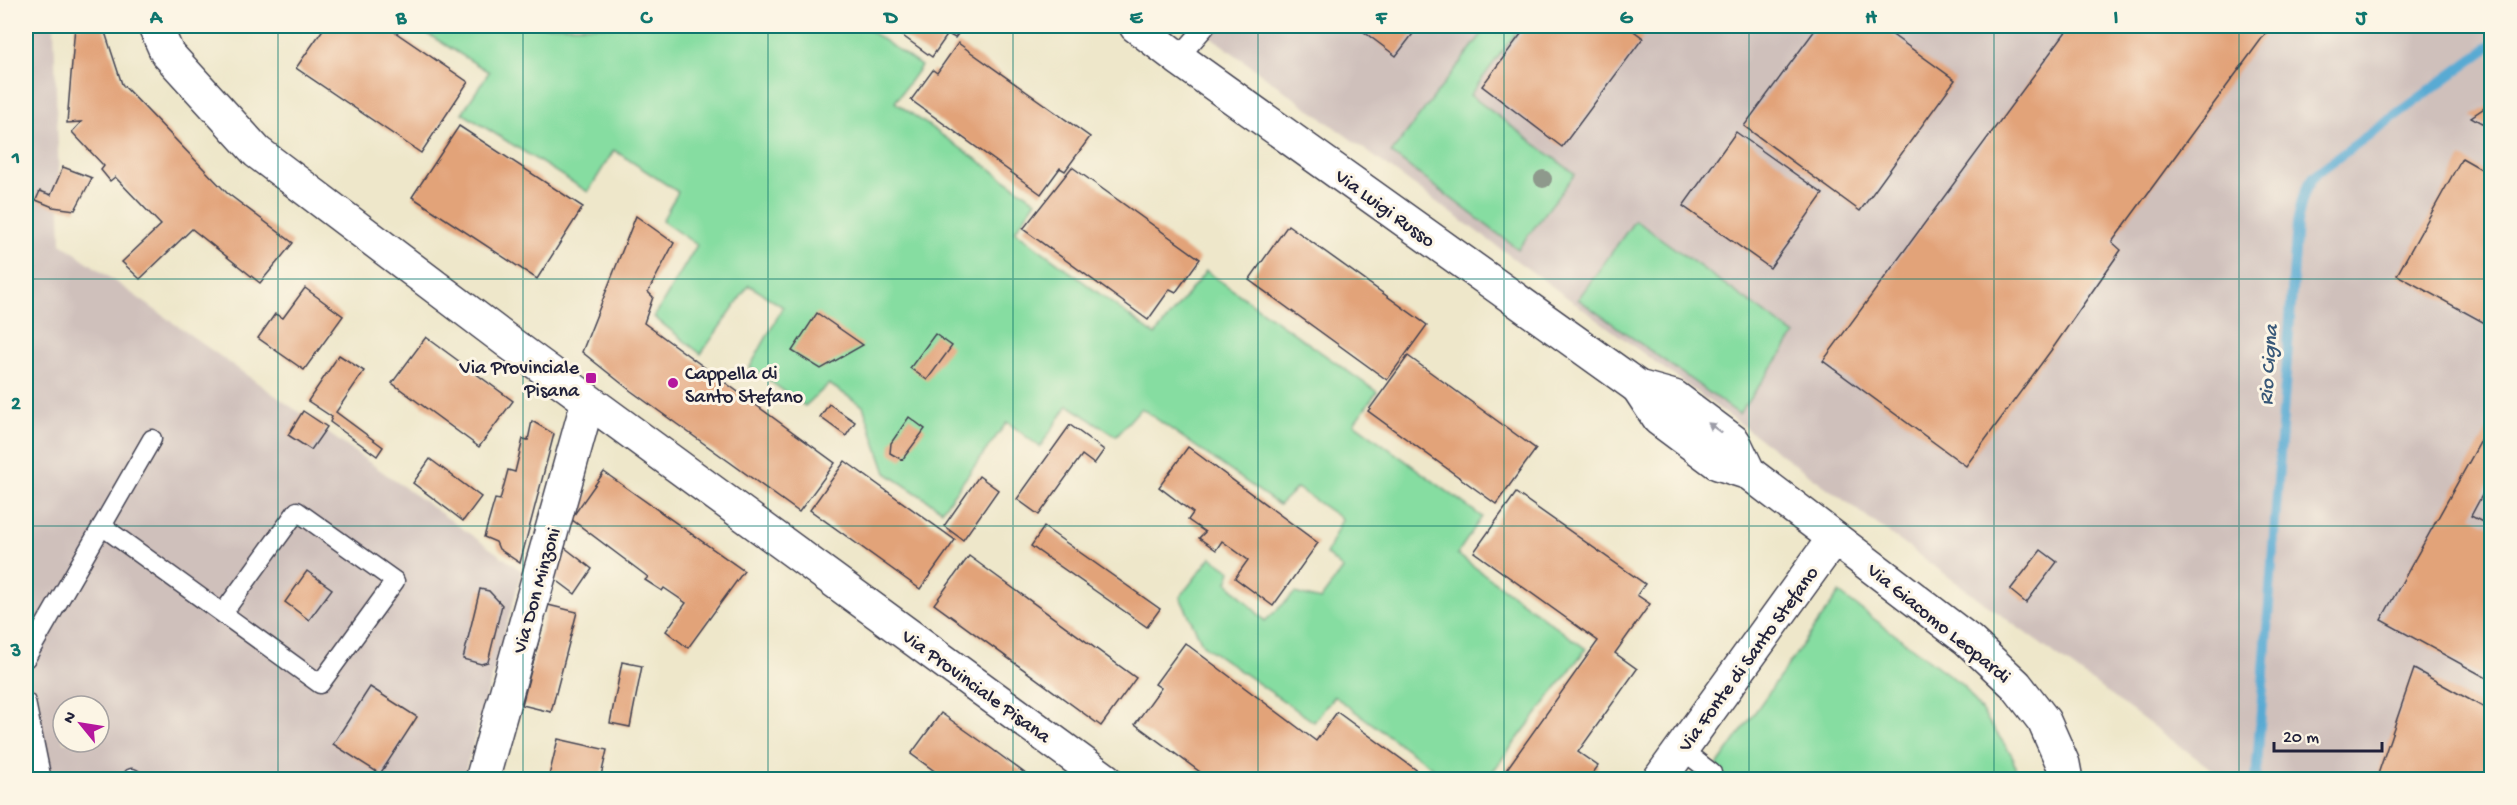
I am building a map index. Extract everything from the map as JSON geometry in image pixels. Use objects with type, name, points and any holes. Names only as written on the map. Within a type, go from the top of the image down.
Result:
[{"type":"street","name":"Via Provinciale Pisana","points":[[154,26],[167,53],[257,152],[588,401],[1106,780]]},
{"type":"street","name":"Via Luigi Russo","points":[[1136,26],[1638,387],[1674,397],[1734,442],[1749,473],[1834,537]]},
{"type":"street","name":"Via Don Minzoni","points":[[482,780],[588,401]]},
{"type":"street","name":"Via Fonte di Santo Stefano","points":[[1659,780],[1834,537]]},
{"type":"street","name":"Via Giacomo Leopardi","points":[[1834,537],[1968,640],[2016,685],[2044,721],[2063,764],[2066,780]]},
{"type":"lane","points":[[1178,58],[1206,26]]},
{"type":"lane","points":[[26,658],[152,439]]},
{"type":"lane","points":[[102,526],[320,684],[395,581],[297,511],[223,613]]},
{"type":"lane","points":[[26,702],[42,780]]},
{"type":"lane","points":[[1681,748],[1712,773]]},
{"type":"shaded area","points":[[26,26],[54,26],[61,243],[522,571],[463,779],[26,779]]},
{"type":"shaded area","points":[[1196,26],[2491,26],[2491,779],[2225,779]]},
{"type":"green space","points":[[415,26],[863,26],[921,66],[895,102],[1036,201],[1015,231],[1155,335],[1206,271],[1377,392],[1354,423],[1482,517],[1457,554],[1586,649],[1487,779],[1448,779],[1334,696],[1314,722],[1203,645],[1180,597],[1211,557],[1231,571],[1227,582],[1265,621],[1295,593],[1320,600],[1343,569],[1326,554],[1342,519],[1297,488],[1279,505],[1141,408],[1116,436],[1068,405],[1040,447],[1007,422],[942,510],[886,473],[863,406],[829,384],[805,406],[750,367],[783,307],[749,285],[701,354],[654,317],[697,245],[662,221],[678,192],[614,150],[588,192],[462,113],[489,72]]},
{"type":"green space","points":[[1488,26],[1521,26],[1470,95],[1575,174],[1518,249],[1391,153]]},
{"type":"green space","points":[[1635,220],[1795,335],[1739,414],[1578,299]]},
{"type":"green space","points":[[1839,593],[1964,686],[2012,755],[2018,779],[1707,780]]},
{"type":"building","points":[[75,26],[103,26],[122,84],[227,193],[293,243],[260,283],[192,229],[140,279],[122,262],[161,225],[115,177],[110,181],[101,170],[104,166],[72,132],[81,122],[67,123]]},
{"type":"building","points":[[320,26],[386,26],[468,82],[421,153],[296,68],[324,28]]},
{"type":"building","points":[[889,26],[964,26],[955,38],[948,34],[932,57]]},
{"type":"building","points":[[1356,26],[1419,26],[1396,56]]},
{"type":"building","points":[[1527,26],[1627,26],[1643,38],[1562,147],[1482,86]]},
{"type":"building","points":[[1818,26],[1880,26],[1955,80],[1860,211],[1744,126]]},
{"type":"building","points":[[2070,26],[2271,26],[2112,242],[2121,250],[1966,466],[1823,361]]},
{"type":"building","points":[[958,43],[1090,137],[1065,171],[1060,168],[1041,194],[911,100],[933,70],[937,73]]},
{"type":"building","points":[[2492,103],[2492,129],[2471,117]]},
{"type":"building","points":[[459,126],[583,207],[537,279],[412,197]]},
{"type":"building","points":[[1736,132],[1823,194],[1770,268],[1683,206]]},
{"type":"building","points":[[2462,158],[2492,175],[2492,327],[2397,275]]},
{"type":"building","points":[[63,167],[92,178],[75,210],[53,207],[36,200],[40,191],[51,195]]},
{"type":"building","points":[[1072,167],[1200,259],[1176,292],[1170,289],[1148,320],[1023,229]]},
{"type":"building","points":[[636,216],[674,243],[648,292],[653,297],[644,323],[835,463],[799,512],[631,391],[582,352]]},
{"type":"building","points":[[1288,225],[1427,325],[1387,380],[1249,280]]},
{"type":"building","points":[[305,288],[343,316],[304,370],[258,338],[275,314],[283,318]]},
{"type":"building","points":[[817,313],[863,345],[821,369],[792,351]]},
{"type":"building","points":[[935,334],[952,346],[927,380],[910,368]]},
{"type":"building","points":[[426,337],[513,401],[479,447],[392,383]]},
{"type":"building","points":[[339,355],[364,371],[336,412],[383,447],[377,456],[330,422],[332,417],[308,401]]},
{"type":"building","points":[[1408,356],[1536,449],[1496,504],[1368,411]]},
{"type":"building","points":[[829,404],[855,422],[846,436],[820,417]]},
{"type":"building","points":[[303,411],[327,427],[311,450],[288,435]]},
{"type":"building","points":[[909,417],[925,429],[902,460],[890,453],[891,443]]},
{"type":"building","points":[[532,421],[554,434],[520,563],[499,549],[496,542],[484,537],[495,499],[500,500],[508,470],[515,472],[523,439],[528,440]]},
{"type":"building","points":[[2492,421],[2492,488],[2487,486],[2471,516],[2492,527],[2492,681],[2381,620]]},
{"type":"building","points":[[1070,425],[1104,450],[1094,464],[1082,455],[1039,515],[1017,499]]},
{"type":"building","points":[[1188,447],[1318,543],[1273,606],[1235,578],[1248,560],[1222,541],[1216,550],[1199,538],[1205,532],[1188,520],[1193,513],[1159,487]]},
{"type":"building","points":[[430,459],[481,497],[463,521],[413,483]]},
{"type":"building","points":[[845,461],[955,540],[920,589],[810,510]]},
{"type":"building","points":[[604,472],[744,571],[688,648],[666,631],[686,603],[664,588],[662,591],[645,580],[648,577],[571,519]]},
{"type":"building","points":[[979,476],[998,490],[963,540],[944,526]]},
{"type":"building","points":[[1516,493],[1645,584],[1637,595],[1650,604],[1615,653],[1637,669],[1578,752],[1598,766],[1588,780],[1499,780],[1598,641],[1474,552]]},
{"type":"building","points":[[1044,527],[1160,609],[1147,627],[1031,546]]},
{"type":"building","points":[[564,547],[592,569],[575,594],[555,579]]},
{"type":"building","points":[[2041,550],[2057,562],[2026,603],[2010,590]]},
{"type":"building","points":[[969,556],[1136,678],[1101,726],[934,604]]},
{"type":"building","points":[[307,571],[332,589],[309,620],[285,602]]},
{"type":"building","points":[[480,589],[489,591],[502,605],[488,662],[481,664],[463,659]]},
{"type":"building","points":[[548,605],[577,612],[551,712],[522,705]]},
{"type":"building","points":[[1185,643],[1316,741],[1337,712],[1430,780],[1211,780],[1135,724],[1161,688],[1155,684]]},
{"type":"building","points":[[622,662],[642,666],[630,727],[610,723]]},
{"type":"building","points":[[2414,669],[2492,712],[2492,780],[2376,780]]},
{"type":"building","points":[[370,687],[417,717],[380,774],[333,744]]},
{"type":"building","points":[[941,713],[1034,780],[947,780],[911,754]]},
{"type":"building","points":[[558,739],[607,750],[600,780],[548,780]]},
{"type":"waterway","name":"Rio Cigna","points":[[2256,780],[2297,223],[2303,196],[2318,172],[2492,45]]},
{"type":"place","name":"Via Provinciale Pisana","points":[[591,378]]},
{"type":"place","name":"Cappella di Santo Stefano","points":[[673,383]]}]
